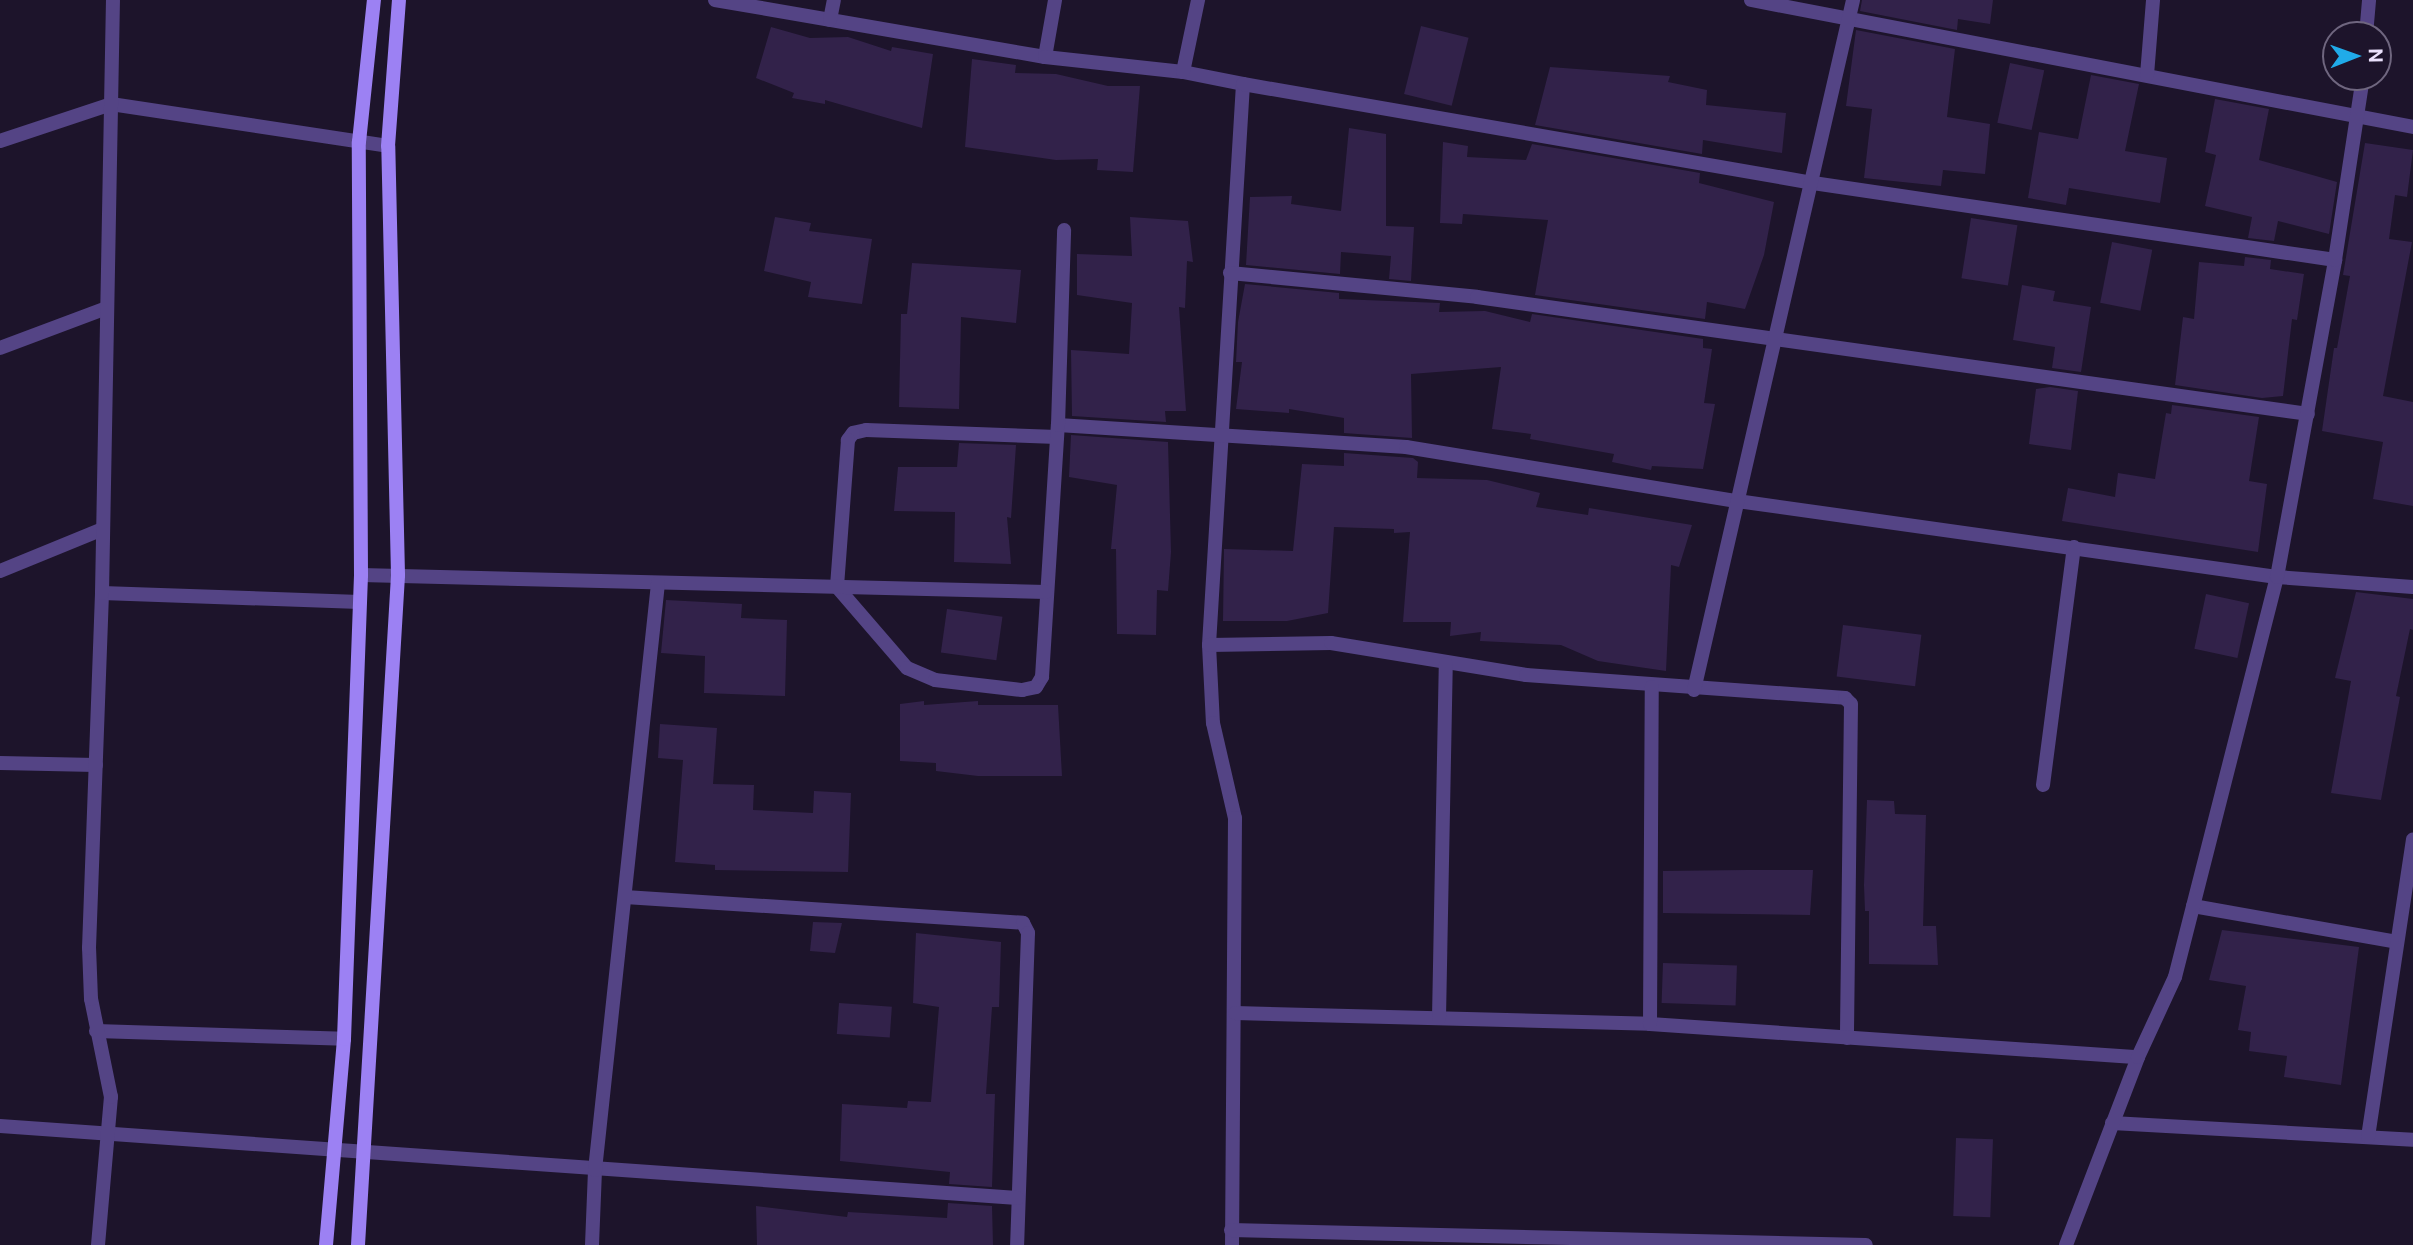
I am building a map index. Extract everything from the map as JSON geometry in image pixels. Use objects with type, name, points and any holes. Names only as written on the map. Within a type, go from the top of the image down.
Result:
[{"type":"street","points":[[98,1245],[110,1097],[96,1031],[89,948],[102,593],[104,309],[113,0]]},
{"type":"street","points":[[326,1245],[344,1039],[361,575],[359,142],[374,0]]},
{"type":"street","points":[[358,1245],[397,575],[388,146],[400,0]]},
{"type":"street","points":[[715,0],[1045,57],[1182,72],[1812,183],[2335,260]]},
{"type":"street","points":[[830,20],[834,0]]},
{"type":"street","points":[[1045,57],[1055,0]]},
{"type":"street","points":[[1182,72],[1198,0]]},
{"type":"street","points":[[1751,0],[2413,127]]},
{"type":"street","points":[[1695,690],[1853,0]]},
{"type":"street","points":[[2147,75],[2153,0]]},
{"type":"street","points":[[2367,21],[2368,0]]},
{"type":"street","points":[[1232,1245],[1235,818],[1213,723],[1209,645],[1243,84]]},
{"type":"street","points":[[2066,1245],[2138,1057],[2175,977],[2277,577],[2335,260],[2362,91]]},
{"type":"street","points":[[0,141],[111,104],[388,146]]},
{"type":"street","points":[[1064,230],[1058,431],[1042,677],[1036,687],[1022,690],[935,680],[906,668],[837,587],[848,440],[852,433],[866,430],[1058,431],[1221,434],[1406,447],[1737,501],[2277,577],[2413,587]]},
{"type":"street","points":[[1230,273],[1477,297],[2308,414]]},
{"type":"street","points":[[0,348],[104,309]]},
{"type":"street","points":[[0,571],[103,529]]},
{"type":"street","points":[[2043,785],[2074,547]]},
{"type":"street","points":[[361,575],[1046,592]]},
{"type":"street","points":[[592,1245],[595,1170],[658,583]]},
{"type":"street","points":[[102,593],[360,601]]},
{"type":"street","points":[[1209,645],[1331,643],[1446,664],[1652,687],[1835,695],[1851,704],[1847,1038]]},
{"type":"street","points":[[1439,1018],[1446,664]]},
{"type":"street","points":[[1650,1024],[1652,687]]},
{"type":"street","points":[[0,763],[96,765]]},
{"type":"street","points":[[2368,1137],[2413,839]]},
{"type":"street","points":[[625,897],[1023,923],[1028,933],[1017,1245]]},
{"type":"street","points":[[2193,906],[2397,942]]},
{"type":"street","points":[[1235,1013],[1650,1024],[2138,1057]]},
{"type":"street","points":[[96,1031],[344,1039]]},
{"type":"street","points":[[2112,1123],[2413,1140]]},
{"type":"street","points":[[0,1126],[334,1152],[1017,1198]]},
{"type":"street","points":[[1231,1230],[1866,1245]]},
{"type":"building","points":[[1862,0],[1993,0],[1990,24],[1958,19],[1957,30],[1860,11]]},
{"type":"building","points":[[1421,26],[1469,38],[1452,106],[1404,94]]},
{"type":"building","points":[[771,27],[810,38],[848,37],[891,51],[892,47],[933,54],[922,128],[825,100],[825,104],[792,98],[794,93],[756,78]]},
{"type":"building","points":[[1856,30],[1955,49],[1947,117],[1990,124],[1985,174],[1943,170],[1941,186],[1864,178],[1872,109],[1846,106]]},
{"type":"building","points":[[972,59],[1016,65],[1015,73],[1056,74],[1108,86],[1140,86],[1133,172],[1097,170],[1098,159],[1056,160],[965,147]]},
{"type":"building","points":[[2010,63],[2044,70],[2032,130],[1997,123]]},
{"type":"building","points":[[1550,67],[1670,76],[1668,82],[1707,90],[1706,105],[1786,113],[1782,153],[1703,140],[1702,154],[1535,125]]},
{"type":"building","points":[[2091,75],[2139,84],[2125,151],[2167,158],[2160,203],[2069,188],[2066,205],[2028,198],[2039,132],[2078,139]]},
{"type":"building","points":[[2215,99],[2269,109],[2259,160],[2337,182],[2329,234],[2278,221],[2274,241],[2248,238],[2252,217],[2205,206],[2216,155],[2205,152]]},
{"type":"building","points":[[1349,128],[1386,134],[1386,226],[1414,227],[1411,281],[1389,279],[1391,256],[1341,252],[1340,274],[1246,265],[1250,197],[1292,196],[1291,204],[1341,211]]},
{"type":"building","points":[[1443,142],[1468,146],[1467,157],[1526,160],[1532,144],[1700,173],[1699,183],[1774,202],[1764,255],[1745,309],[1707,302],[1705,319],[1535,295],[1548,220],[1463,214],[1462,224],[1440,223]]},
{"type":"building","points":[[2365,143],[2413,150],[2407,197],[2395,195],[2389,239],[2412,242],[2383,396],[2413,402],[2413,506],[2373,499],[2383,442],[2322,431],[2334,348],[2337,348],[2350,276],[2343,275]]},
{"type":"building","points":[[775,217],[811,223],[809,231],[872,239],[862,304],[808,297],[811,282],[764,271]]},
{"type":"building","points":[[1130,217],[1188,221],[1193,262],[1187,261],[1185,308],[1179,307],[1186,411],[1165,411],[1166,422],[1072,416],[1071,350],[1129,354],[1132,303],[1077,295],[1077,254],[1132,256]]},
{"type":"building","points":[[1971,218],[2017,225],[2008,286],[1961,278]]},
{"type":"building","points":[[2112,242],[2152,250],[2140,311],[2100,303]]},
{"type":"building","points":[[2245,257],[2271,260],[2270,269],[2304,274],[2297,320],[2292,319],[2283,396],[2262,398],[2175,385],[2183,317],[2194,319],[2199,262],[2244,266]]},
{"type":"building","points":[[912,263],[1021,270],[1016,323],[961,317],[959,409],[899,407],[901,314],[907,314]]},
{"type":"building","points":[[1245,284],[1339,293],[1339,299],[1440,303],[1439,312],[1485,311],[1530,322],[1532,314],[1703,339],[1703,348],[1712,349],[1704,403],[1715,404],[1703,469],[1652,466],[1651,470],[1612,462],[1614,454],[1530,439],[1531,434],[1492,429],[1501,367],[1411,374],[1412,438],[1344,433],[1344,418],[1289,409],[1289,413],[1236,409],[1242,362],[1236,362],[1238,322]]},
{"type":"building","points":[[2022,285],[2055,291],[2053,301],[2091,307],[2081,372],[2052,368],[2055,347],[2013,340]]},
{"type":"building","points":[[2050,387],[2078,391],[2071,450],[2029,444],[2036,389]]},
{"type":"building","points":[[2172,405],[2259,417],[2249,481],[2267,484],[2258,552],[2062,521],[2068,488],[2115,497],[2118,473],[2155,479],[2166,413],[2171,414]]},
{"type":"building","points":[[1071,435],[1168,442],[1171,552],[1168,591],[1157,590],[1156,635],[1117,634],[1116,549],[1111,549],[1117,485],[1069,477]]},
{"type":"building","points":[[959,443],[1016,445],[1011,518],[1007,517],[1011,564],[954,562],[955,512],[894,511],[898,467],[957,467]]},
{"type":"building","points":[[1344,453],[1413,458],[1418,462],[1417,478],[1487,480],[1540,493],[1536,507],[1588,515],[1589,508],[1692,525],[1679,567],[1671,565],[1666,671],[1598,661],[1561,645],[1480,641],[1481,632],[1450,636],[1451,622],[1403,622],[1410,532],[1394,533],[1394,529],[1334,527],[1328,613],[1287,621],[1223,621],[1224,549],[1293,551],[1302,464],[1344,466]]},
{"type":"building","points":[[2356,592],[2413,599],[2413,630],[2410,629],[2396,696],[2400,697],[2381,800],[2331,793],[2351,681],[2335,678]]},
{"type":"building","points":[[2206,594],[2249,603],[2237,658],[2194,649]]},
{"type":"building","points":[[666,600],[742,604],[741,618],[787,620],[785,696],[704,693],[705,656],[661,653]]},
{"type":"building","points":[[947,609],[1002,617],[996,660],[941,653]]},
{"type":"building","points":[[1843,625],[1921,635],[1915,686],[1837,677]]},
{"type":"building","points":[[924,701],[924,705],[978,701],[978,705],[1058,705],[1062,776],[978,776],[936,771],[936,763],[900,761],[900,704]]},
{"type":"building","points":[[660,724],[717,728],[713,784],[754,785],[753,810],[813,813],[814,791],[851,793],[848,872],[715,870],[715,865],[675,862],[683,760],[658,758]]},
{"type":"building","points":[[1867,800],[1894,801],[1895,814],[1926,815],[1923,926],[1936,926],[1938,965],[1869,964],[1869,911],[1865,911],[1864,885]]},
{"type":"building","points":[[1813,870],[1810,915],[1663,913],[1663,871]]},
{"type":"building","points":[[813,922],[842,923],[835,953],[810,951]]},
{"type":"building","points":[[2222,930],[2359,947],[2341,1085],[2284,1077],[2287,1056],[2249,1051],[2251,1032],[2238,1030],[2246,986],[2209,980]]},
{"type":"building","points":[[916,933],[1001,942],[999,1007],[992,1007],[986,1094],[995,1094],[992,1187],[949,1184],[950,1172],[840,1161],[842,1104],[907,1108],[908,1101],[931,1102],[939,1007],[913,1003]]},
{"type":"building","points":[[1663,963],[1737,966],[1736,1006],[1662,1003]]},
{"type":"building","points":[[839,1003],[892,1007],[890,1038],[837,1034]]},
{"type":"building","points":[[1956,1138],[1993,1139],[1990,1217],[1953,1216]]},
{"type":"building","points":[[948,1203],[992,1206],[993,1245],[757,1245],[756,1206],[847,1217],[848,1212],[947,1218]]}]
